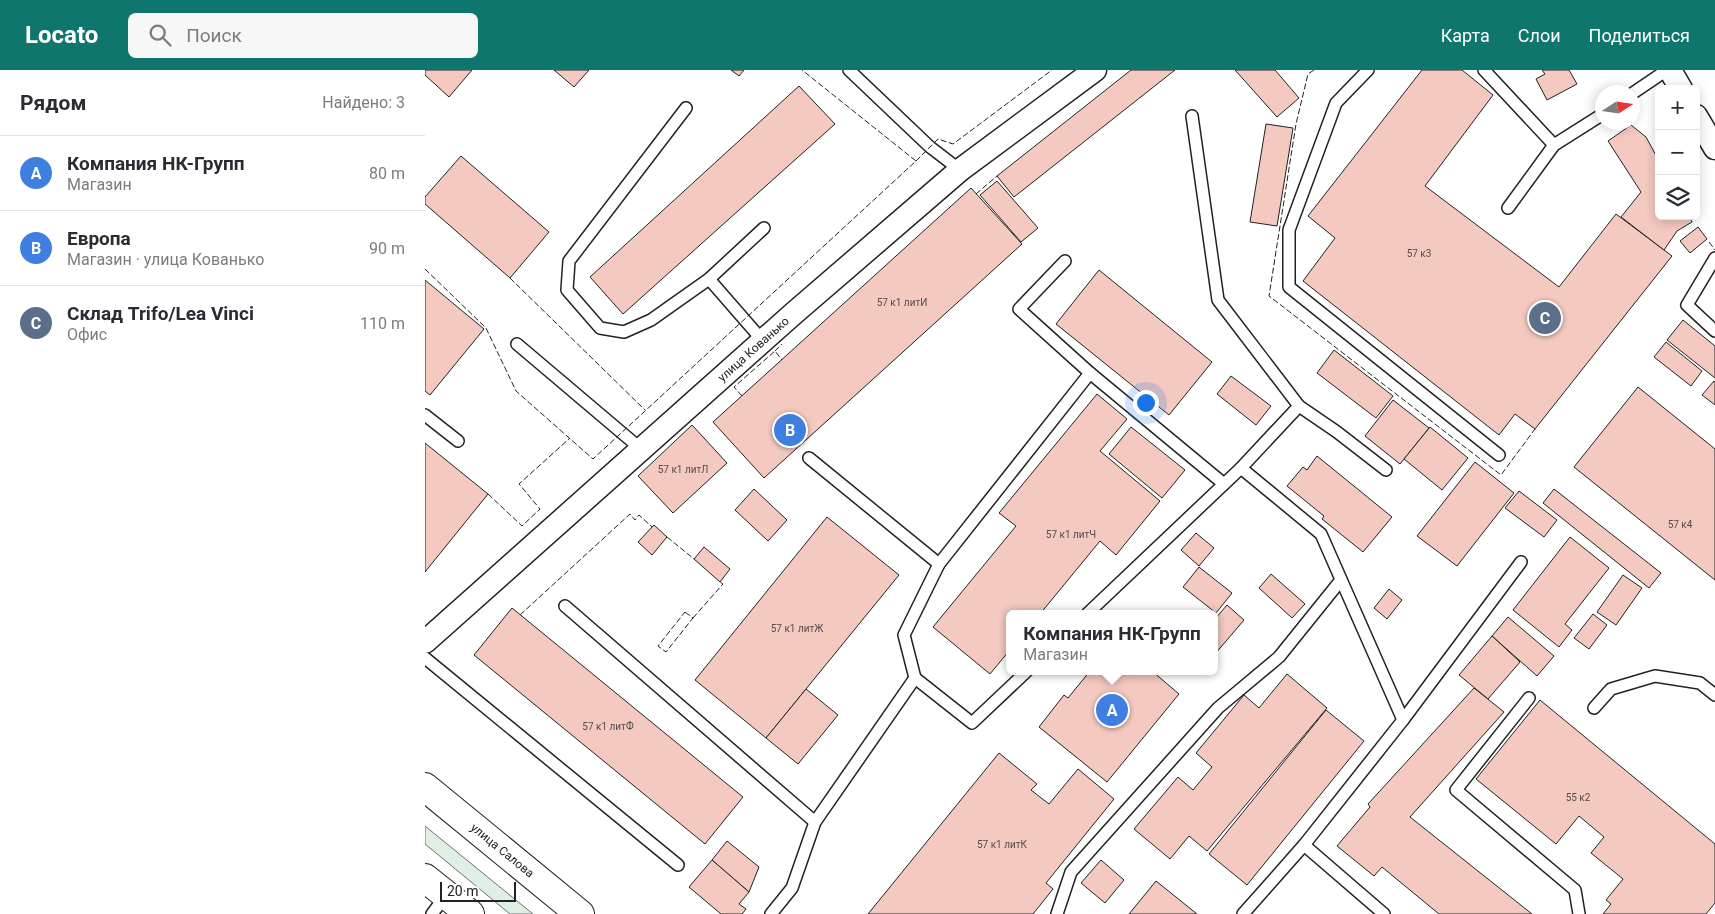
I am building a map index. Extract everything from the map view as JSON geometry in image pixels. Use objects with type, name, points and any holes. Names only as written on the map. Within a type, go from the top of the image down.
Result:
[{"type":"main road","name":"улица Салова","points":[[425,787],[580,914]]},
{"type":"main road","points":[[425,878],[439,904],[470,914]]},
{"type":"street","name":"улица Кованько","points":[[425,642],[763,341],[960,170],[1095,70]]},
{"type":"street","points":[[1668,70],[1678,85]]},
{"type":"street","points":[[1700,123],[1715,148]]},
{"type":"lane","points":[[849,70],[931,147],[960,170]]},
{"type":"lane","points":[[1368,70],[1336,103],[1289,230],[1289,287],[1499,455]]},
{"type":"lane","points":[[1484,70],[1554,145]]},
{"type":"lane","points":[[1640,88],[1668,70]]},
{"type":"lane","points":[[686,108],[569,261],[567,290],[600,328],[624,332],[651,320],[709,279],[764,228]]},
{"type":"lane","points":[[1192,116],[1218,300],[1299,406],[1337,432],[1386,470]]},
{"type":"lane","points":[[1508,208],[1554,145],[1595,119]]},
{"type":"lane","points":[[1715,258],[1687,305],[1715,331]]},
{"type":"lane","points":[[1065,261],[1019,309],[1090,373],[1224,484]]},
{"type":"lane","points":[[709,279],[763,341]]},
{"type":"lane","points":[[517,344],[641,449]]},
{"type":"lane","points":[[1023,675],[972,723],[915,678],[904,635],[939,564],[1090,373]]},
{"type":"lane","points":[[1091,610],[1241,468],[1299,406]]},
{"type":"lane","points":[[425,415],[458,441]]},
{"type":"lane","points":[[809,458],[939,564]]},
{"type":"lane","points":[[1241,468],[1321,534],[1403,720]]},
{"type":"lane","points":[[1243,914],[1304,845],[1403,720],[1521,562]]},
{"type":"lane","points":[[1057,914],[1071,872],[1218,708],[1279,657],[1341,580]]},
{"type":"lane","points":[[565,606],[815,822]]},
{"type":"lane","points":[[425,658],[678,865]]},
{"type":"lane","points":[[1594,708],[1611,689],[1655,676],[1700,683],[1715,695]]},
{"type":"lane","points":[[771,914],[792,888],[815,822],[915,678]]},
{"type":"lane","points":[[1529,698],[1456,790],[1575,890],[1579,914]]},
{"type":"lane","points":[[1304,845],[1383,914]]},
{"type":"green space","points":[[425,826],[533,914],[510,914],[425,844]]},
{"type":"building","points":[[425,70],[472,70],[449,97],[425,75]]},
{"type":"building","points":[[554,70],[589,70],[574,87]]},
{"type":"building","points":[[731,70],[744,70],[739,76]]},
{"type":"building","points":[[1131,70],[1175,70],[1014,197],[997,176]]},
{"type":"building","points":[[1235,70],[1275,70],[1299,98],[1277,117]]},
{"type":"building","points":[[1422,70],[1462,70],[1493,95],[1425,186],[1559,287],[1616,214],[1672,256],[1535,429],[1515,414],[1499,435],[1303,281],[1335,238],[1308,216]]},
{"type":"building","points":[[1542,70],[1569,70],[1577,84],[1547,100],[1536,79],[1545,74]]},
{"type":"building","points":[[799,86],[835,124],[623,314],[590,277]]},
{"type":"building","points":[[1266,124],[1293,128],[1277,226],[1250,222]]},
{"type":"building","points":[[1624,130],[1637,130],[1646,137],[1655,154],[1655,220],[1691,220],[1692,222],[1677,231],[1664,250],[1621,217],[1641,192],[1608,141]]},
{"type":"building","points":[[461,156],[549,232],[510,278],[425,204],[425,197]]},
{"type":"building","points":[[997,181],[1038,228],[1021,242],[980,195]]},
{"type":"building","points":[[971,188],[1022,244],[764,478],[713,422]]},
{"type":"building","points":[[1698,227],[1707,239],[1690,253],[1680,241]]},
{"type":"building","points":[[1099,270],[1212,362],[1169,415],[1056,324]]},
{"type":"building","points":[[425,280],[484,329],[430,395],[425,391]]},
{"type":"building","points":[[1683,320],[1715,346],[1715,378],[1667,340]]},
{"type":"building","points":[[1666,342],[1702,371],[1691,386],[1654,357]]},
{"type":"building","points":[[1334,350],[1393,396],[1376,418],[1317,373]]},
{"type":"building","points":[[1231,376],[1271,406],[1256,425],[1217,394]]},
{"type":"building","points":[[1715,382],[1715,405],[1702,395]]},
{"type":"building","points":[[1638,387],[1715,449],[1715,580],[1574,467]]},
{"type":"building","points":[[1097,394],[1127,419],[1100,451],[1160,501],[1116,555],[1100,541],[1043,610],[1006,610],[1006,655],[990,674],[933,627],[1016,526],[999,513]]},
{"type":"building","points":[[1393,400],[1429,428],[1400,464],[1365,436]]},
{"type":"building","points":[[692,425],[727,463],[673,513],[638,476]]},
{"type":"building","points":[[1131,427],[1185,470],[1162,498],[1109,454]]},
{"type":"building","points":[[1430,427],[1468,458],[1442,490],[1404,459]]},
{"type":"building","points":[[425,443],[488,494],[425,572]]},
{"type":"building","points":[[1317,456],[1392,517],[1363,552],[1322,519],[1324,516],[1287,486],[1303,467],[1307,470]]},
{"type":"building","points":[[1475,462],[1514,493],[1457,566],[1417,536]]},
{"type":"building","points":[[754,489],[787,520],[768,541],[735,510]]},
{"type":"building","points":[[1554,489],[1661,573],[1649,588],[1543,503]]},
{"type":"building","points":[[1519,491],[1557,520],[1544,537],[1505,508]]},
{"type":"building","points":[[827,517],[899,575],[766,738],[695,680]]},
{"type":"building","points":[[654,525],[667,537],[652,555],[638,542]]},
{"type":"building","points":[[1196,533],[1214,548],[1199,566],[1181,550]]},
{"type":"building","points":[[1570,537],[1609,568],[1565,624],[1572,630],[1559,647],[1513,610]]},
{"type":"building","points":[[704,547],[730,569],[720,582],[694,559]]},
{"type":"building","points":[[1199,567],[1232,593],[1218,610],[1212,610],[1183,587]]},
{"type":"building","points":[[1271,574],[1305,604],[1292,618],[1259,588]]},
{"type":"building","points":[[1623,575],[1642,588],[1616,625],[1597,612]]},
{"type":"building","points":[[1389,589],[1402,600],[1387,619],[1374,608]]},
{"type":"building","points":[[1227,605],[1244,620],[1218,650],[1218,616]]},
{"type":"building","points":[[512,608],[743,797],[705,844],[474,655]]},
{"type":"building","points":[[1593,614],[1607,625],[1589,649],[1574,638]]},
{"type":"building","points":[[1508,617],[1554,656],[1537,676],[1492,636]]},
{"type":"building","points":[[1492,636],[1520,662],[1488,699],[1459,675]]},
{"type":"building","points":[[1287,674],[1327,708],[1207,851],[1189,836],[1170,859],[1134,829],[1178,777],[1193,790],[1212,767],[1196,753],[1244,695],[1259,708]]},
{"type":"building","points":[[1087,675],[1157,675],[1179,694],[1107,782],[1039,727],[1064,695],[1068,698]]},
{"type":"building","points":[[1474,688],[1504,712],[1410,817],[1532,914],[1439,914],[1382,867],[1374,876],[1337,846],[1370,807],[1368,804]]},
{"type":"building","points":[[806,689],[838,715],[798,764],[766,738]]},
{"type":"building","points":[[1540,700],[1715,844],[1715,903],[1706,914],[1603,914],[1611,904],[1606,900],[1623,879],[1591,853],[1604,837],[1579,816],[1556,844],[1476,779]]},
{"type":"building","points":[[1326,710],[1364,741],[1247,885],[1209,854]]},
{"type":"building","points":[[999,753],[1037,784],[1031,790],[1049,804],[1078,769],[1114,799],[1046,883],[1053,889],[1033,914],[868,914]]},
{"type":"building","points":[[727,841],[759,867],[749,892],[712,860]]},
{"type":"building","points":[[712,860],[749,892],[739,904],[746,909],[742,914],[721,914],[689,887]]},
{"type":"building","points":[[1101,860],[1124,880],[1105,903],[1081,883]]},
{"type":"building","points":[[1156,881],[1197,914],[1129,914]]},
{"type":"fence","points":[[425,269],[486,328],[516,391],[593,459],[916,161],[802,70]]},
{"type":"fence","points":[[916,161],[938,139],[953,144],[1052,70]]},
{"type":"fence","points":[[1314,70],[1308,74],[1296,124],[1269,296],[1501,475],[1535,429]]},
{"type":"fence","points":[[976,194],[997,176]]},
{"type":"fence","points":[[1709,242],[1715,250]]},
{"type":"fence","points":[[510,278],[645,410]]},
{"type":"fence","points":[[775,351],[782,344]]},
{"type":"fence","points":[[742,396],[734,387],[775,351],[782,360]]},
{"type":"fence","points":[[488,494],[522,526],[540,509],[519,484],[570,438]]},
{"type":"fence","points":[[520,615],[630,514],[635,520],[639,515],[652,527]]},
{"type":"fence","points":[[667,537],[694,559]]},
{"type":"fence","points":[[693,618],[723,584],[720,582]]},
{"type":"fence","points":[[685,612],[693,618],[666,652],[658,646],[685,612]]},
{"type":"place","name":"Склад Trifo/Lea Vinci","points":[[1545,318]]},
{"type":"place","name":"Европа","points":[[790,430]]},
{"type":"place","name":"Компания НК-Групп","points":[[1112,710]]}]
